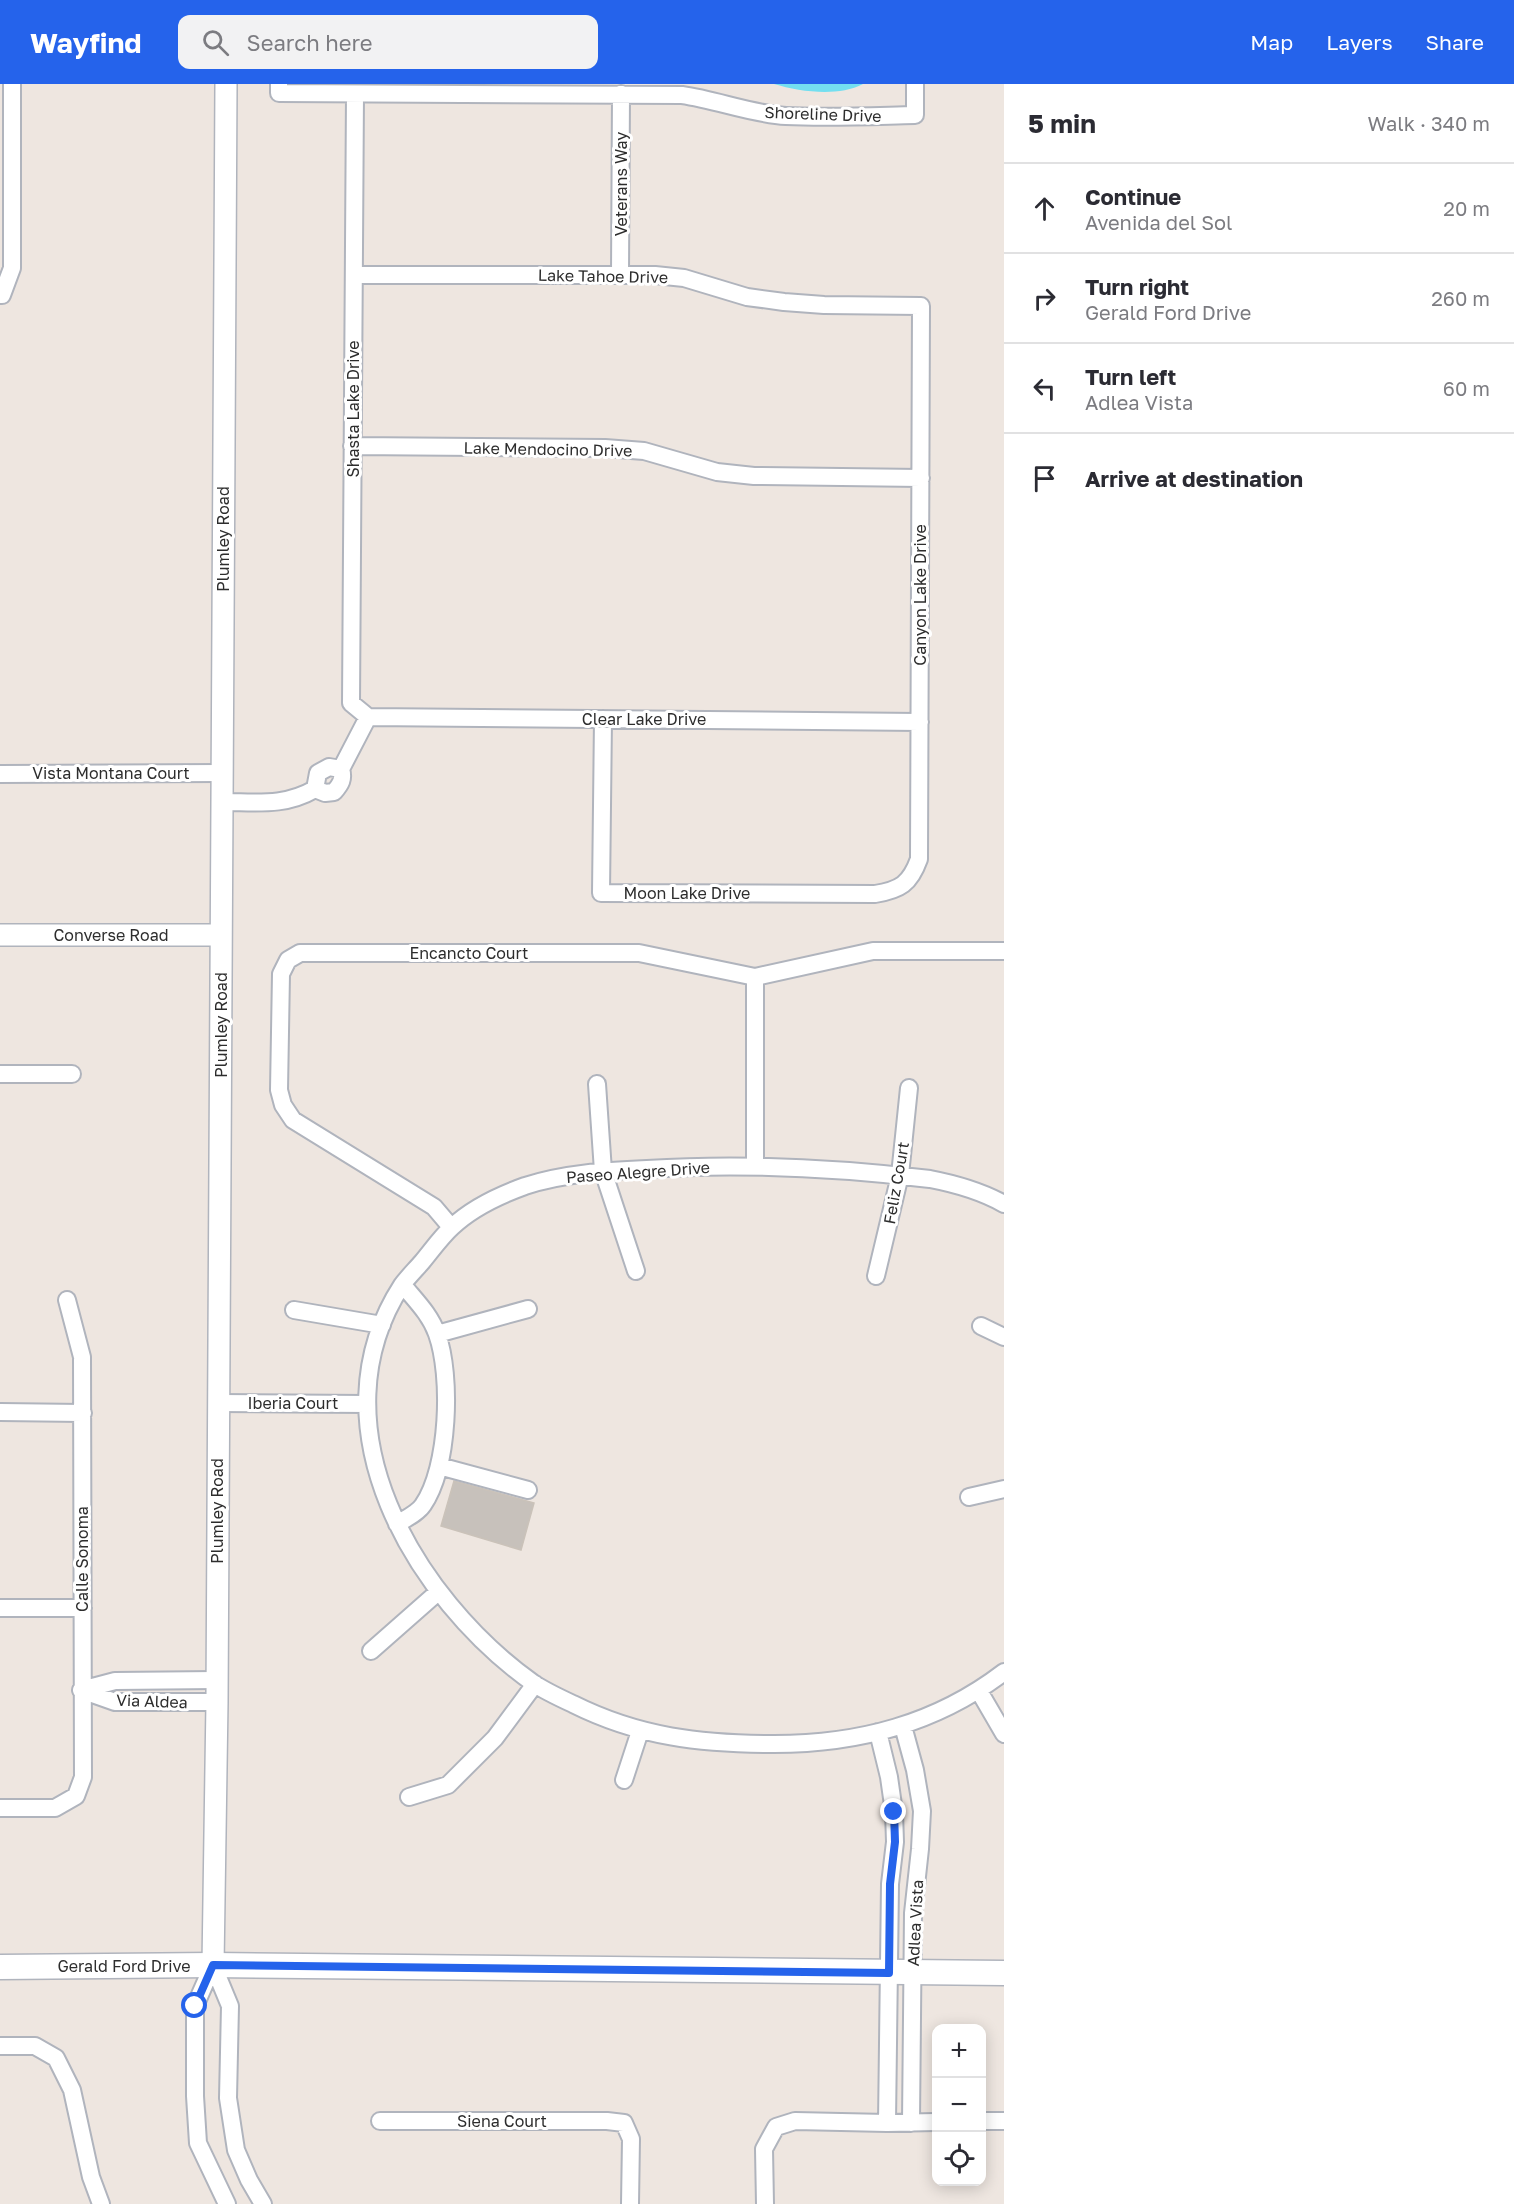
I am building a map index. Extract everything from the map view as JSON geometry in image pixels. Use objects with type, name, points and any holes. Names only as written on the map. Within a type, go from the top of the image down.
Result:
[{"type":"main road","name":"Gerald Ford Drive","points":[[0,1967],[213,1965],[1004,1973]]},
{"type":"street","name":"Plumley Road","points":[[213,1965],[217,1702],[226,84]]},
{"type":"street","name":"Shoreline Drive","points":[[279,84],[279,93],[682,95],[709,99],[762,113],[786,116],[915,116],[915,84]]},
{"type":"street","points":[[1,295],[12,268],[8,89]]},
{"type":"street","name":"Shasta Lake Drive","points":[[355,94],[351,704],[368,717]]},
{"type":"street","name":"Veterans Way","points":[[620,274],[621,94]]},
{"type":"street","name":"Lake Tahoe Drive","points":[[354,275],[655,275],[684,278],[747,297],[784,302],[824,305],[921,306]]},
{"type":"street","name":"Canyon Lake Drive","points":[[907,882],[915,871],[918,859],[921,306]]},
{"type":"street","name":"Lake Mendocino Drive","points":[[352,446],[604,448],[644,451],[717,472],[754,476],[921,478]]},
{"type":"street","points":[[222,802],[284,802],[315,789],[324,793],[334,792],[341,784],[343,775],[341,769],[368,717]]},
{"type":"street","name":"Clear Lake Drive","points":[[368,717],[920,722]]},
{"type":"street","name":"Moon Lake Drive","points":[[603,719],[601,893],[875,894],[893,891],[907,882]]},
{"type":"street","name":"Vista Montana Court","points":[[0,774],[222,773]]},
{"type":"street","name":"Converse Road","points":[[0,935],[221,935]]},
{"type":"street","name":"Encancto Court","points":[[451,1227],[434,1207],[293,1120],[283,1106],[279,1090],[281,974],[288,960],[300,954],[639,953],[755,977],[873,951],[1004,951]]},
{"type":"street","points":[[755,977],[755,1166]]},
{"type":"street","points":[[0,1074],[72,1074]]},
{"type":"street","points":[[597,1084],[603,1171],[636,1271]]},
{"type":"street","name":"Feliz Court","points":[[876,1276],[900,1175],[909,1088]]},
{"type":"street","name":"Paseo Alegre Drive","points":[[1004,1204],[959,1185],[930,1179],[755,1166],[603,1171],[565,1175],[526,1186],[474,1210],[451,1227],[402,1285],[382,1325],[371,1366],[367,1404],[370,1441],[379,1479],[397,1524],[414,1557],[438,1592],[461,1619],[494,1651],[535,1684],[602,1719],[640,1731],[681,1740],[729,1744],[835,1741],[903,1726],[926,1718],[979,1691],[1004,1672]]},
{"type":"street","points":[[397,1524],[422,1507],[433,1487],[445,1430],[446,1398],[444,1364],[437,1334],[427,1313],[402,1285]]},
{"type":"street","name":"Calle Sonoma","points":[[0,1808],[55,1808],[76,1796],[82,1776],[82,1357],[67,1300]]},
{"type":"street","points":[[437,1334],[528,1309]]},
{"type":"street","points":[[294,1310],[382,1325]]},
{"type":"street","points":[[981,1326],[1004,1337]]},
{"type":"street","name":"Iberia Court","points":[[218,1403],[367,1404]]},
{"type":"street","points":[[0,1412],[82,1413]]},
{"type":"street","points":[[439,1466],[528,1490]]},
{"type":"street","points":[[969,1497],[1004,1489]]},
{"type":"street","points":[[371,1651],[438,1592]]},
{"type":"street","points":[[0,1608],[82,1608]]},
{"type":"street","name":"Via Aldea","points":[[81,1690],[115,1681],[216,1680]]},
{"type":"street","points":[[409,1797],[448,1785],[495,1738],[535,1684]]},
{"type":"street","name":"Via Aldea","points":[[81,1690],[115,1702],[217,1702]]},
{"type":"street","points":[[979,1691],[1004,1734]]},
{"type":"street","name":"Adlea Vista","points":[[903,1726],[915,1770],[922,1811],[913,1914],[911,2123]]},
{"type":"street","points":[[624,1780],[640,1731]]},
{"type":"street","name":"Adlea Vista","points":[[878,1732],[889,1777],[895,1842],[890,1884],[887,2123]]},
{"type":"street","points":[[213,1965],[195,2006],[195,2096],[198,2143],[227,2204]]},
{"type":"street","points":[[213,1965],[230,2006],[228,2098],[236,2150],[263,2204]]},
{"type":"street","points":[[0,2046],[35,2046],[56,2058],[72,2090],[91,2177],[101,2204]]},
{"type":"street","name":"Siena Court","points":[[380,2121],[607,2121],[624,2123],[631,2139],[630,2204]]},
{"type":"street","points":[[765,2204],[764,2149],[776,2127],[795,2121],[932,2122]]},
{"type":"street","points":[[986,2121],[1004,2121]]},
{"type":"water","points":[[774,84],[863,84],[842,91],[819,92]]},
{"type":"building","points":[[454,1481],[534,1503],[521,1550],[441,1526]]},
{"type":"route","points":[[195,2006],[213,1965],[889,1973],[890,1884],[895,1842],[894,1812]]}]
